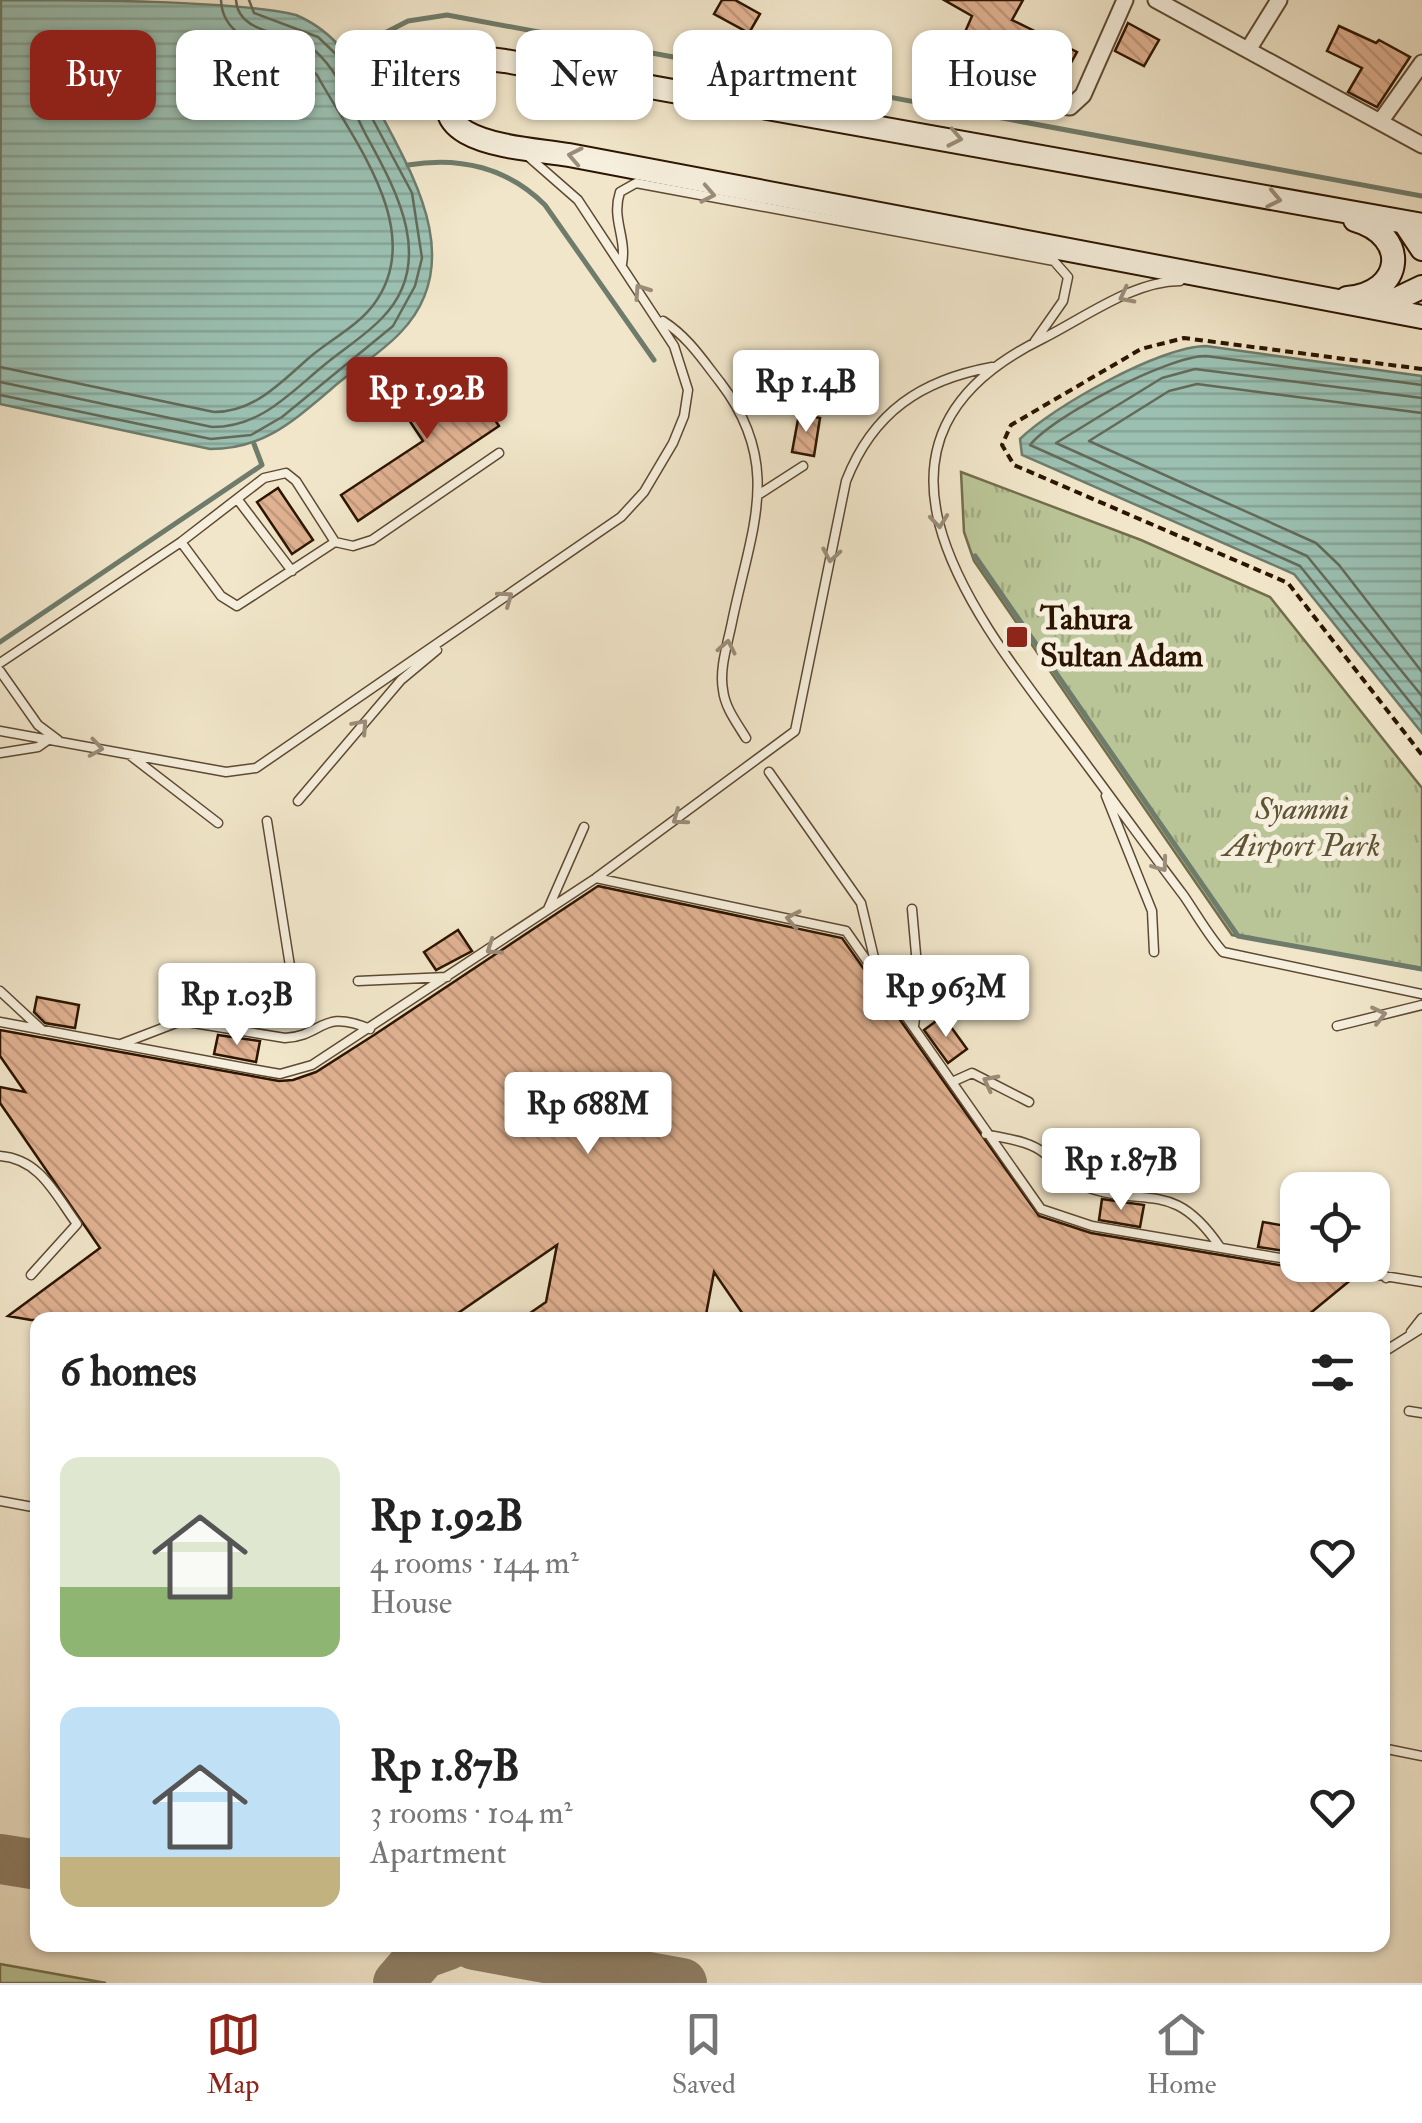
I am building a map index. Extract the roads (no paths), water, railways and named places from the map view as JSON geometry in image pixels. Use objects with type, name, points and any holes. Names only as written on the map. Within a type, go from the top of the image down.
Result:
[{"type":"street","points":[[1072,105],[1082,95],[1126,0]]},
{"type":"street","points":[[1156,0],[1422,145]]},
{"type":"street","points":[[1248,50],[1279,0]]},
{"type":"street","points":[[1422,249],[1418,228],[680,89],[489,60],[463,68],[448,96],[458,126],[470,136],[520,151],[569,155],[1422,317]]},
{"type":"street","points":[[1380,122],[1422,63]]},
{"type":"street","points":[[1314,207],[1380,231],[1394,254],[1389,278],[1382,287],[1367,296],[1330,298]]},
{"type":"street","points":[[1380,307],[1422,287]]},
{"type":"street","points":[[1380,307],[1422,298]]},
{"type":"street","points":[[1380,307],[1422,308]]},
{"type":"street","points":[[1380,307],[1422,327]]},
{"type":"lane","points":[[0,731],[243,772],[460,631],[621,516],[644,492],[673,443],[688,390],[659,319],[578,200],[520,151]]},
{"type":"lane","points":[[622,264],[626,243],[615,218],[616,204],[620,192],[636,183],[1040,256],[1061,266],[1068,289],[1034,342]]},
{"type":"lane","points":[[1221,280],[1173,281],[1140,288],[992,367],[951,410],[940,436],[936,489],[941,538],[959,584],[987,628],[1223,952],[1422,994]]},
{"type":"lane","points":[[659,319],[683,334],[748,421],[757,451],[758,496],[722,673],[726,704],[746,738]]},
{"type":"lane","points":[[0,1022],[280,1074],[312,1065],[451,977],[596,878],[795,731],[846,481],[859,448],[891,409],[912,394],[959,373],[992,367]]},
{"type":"lane","points":[[0,663],[180,542],[264,478],[286,473],[296,480],[335,542],[353,546],[372,540],[499,452]]},
{"type":"lane","points":[[758,496],[803,466]]},
{"type":"lane","points":[[238,500],[292,571]]},
{"type":"lane","points":[[180,542],[221,596],[237,606],[335,542]]},
{"type":"lane","points":[[298,801],[402,680],[460,631]]},
{"type":"lane","points":[[0,671],[38,725],[62,742]]},
{"type":"lane","points":[[0,753],[38,747],[48,740]]},
{"type":"lane","points":[[127,753],[218,822]]},
{"type":"lane","points":[[769,772],[862,903],[878,971]]},
{"type":"lane","points":[[1103,787],[1152,911],[1154,952]]},
{"type":"lane","points":[[268,821],[290,966],[302,1017]]},
{"type":"lane","points":[[547,911],[584,826]]},
{"type":"lane","points":[[596,878],[846,932],[878,971],[1034,1201],[1058,1218],[1280,1259]]},
{"type":"lane","points":[[912,909],[919,988],[914,1026]]},
{"type":"lane","points":[[358,981],[451,977]]},
{"type":"lane","points":[[0,992],[42,1030]]},
{"type":"lane","points":[[1337,1026],[1422,1006]]},
{"type":"lane","points":[[119,1045],[181,1021],[285,1038],[296,1037],[322,1022],[346,1019],[370,1029]]},
{"type":"lane","points":[[952,1082],[972,1073],[1028,1102]]},
{"type":"lane","points":[[986,1134],[1030,1144],[1045,1154],[1061,1174],[1082,1186],[1178,1203],[1199,1216],[1220,1247]]},
{"type":"lane","points":[[0,1156],[21,1158],[36,1168],[77,1224],[31,1275]]},
{"type":"lane","points":[[1390,1278],[1422,1282]]},
{"type":"lane","points":[[1405,1339],[1422,1318]]},
{"type":"lane","points":[[1390,1348],[1422,1328]]},
{"type":"lane","points":[[1408,1411],[1422,1413]]},
{"type":"lane","points":[[0,1501],[30,1507]]},
{"type":"lane","points":[[1390,1750],[1422,1756]]},
{"type":"water","points":[[1,0],[233,6],[296,15],[326,33],[335,41],[335,120],[384,120],[409,168],[428,224],[430,280],[419,307],[400,333],[275,432],[228,448],[210,449],[0,404]]},
{"type":"water","points":[[1206,346],[1422,376],[1422,733],[1294,574],[1022,455],[1020,439],[1081,396],[1162,356]]},
{"type":"waterway","points":[[391,30],[408,21],[447,15],[1422,196]]},
{"type":"waterway","points":[[408,165],[464,164],[499,174],[531,192],[545,205],[654,360]]},
{"type":"waterway","points":[[0,642],[262,465],[254,444]]},
{"type":"waterway","points":[[975,556],[1238,936],[1422,969]]},
{"type":"place","name":"Tahura Sultan Adam","points":[[1017,637]]},
{"type":"park label","name":"Syammi Airport Park","points":[[1302,828]]}]
